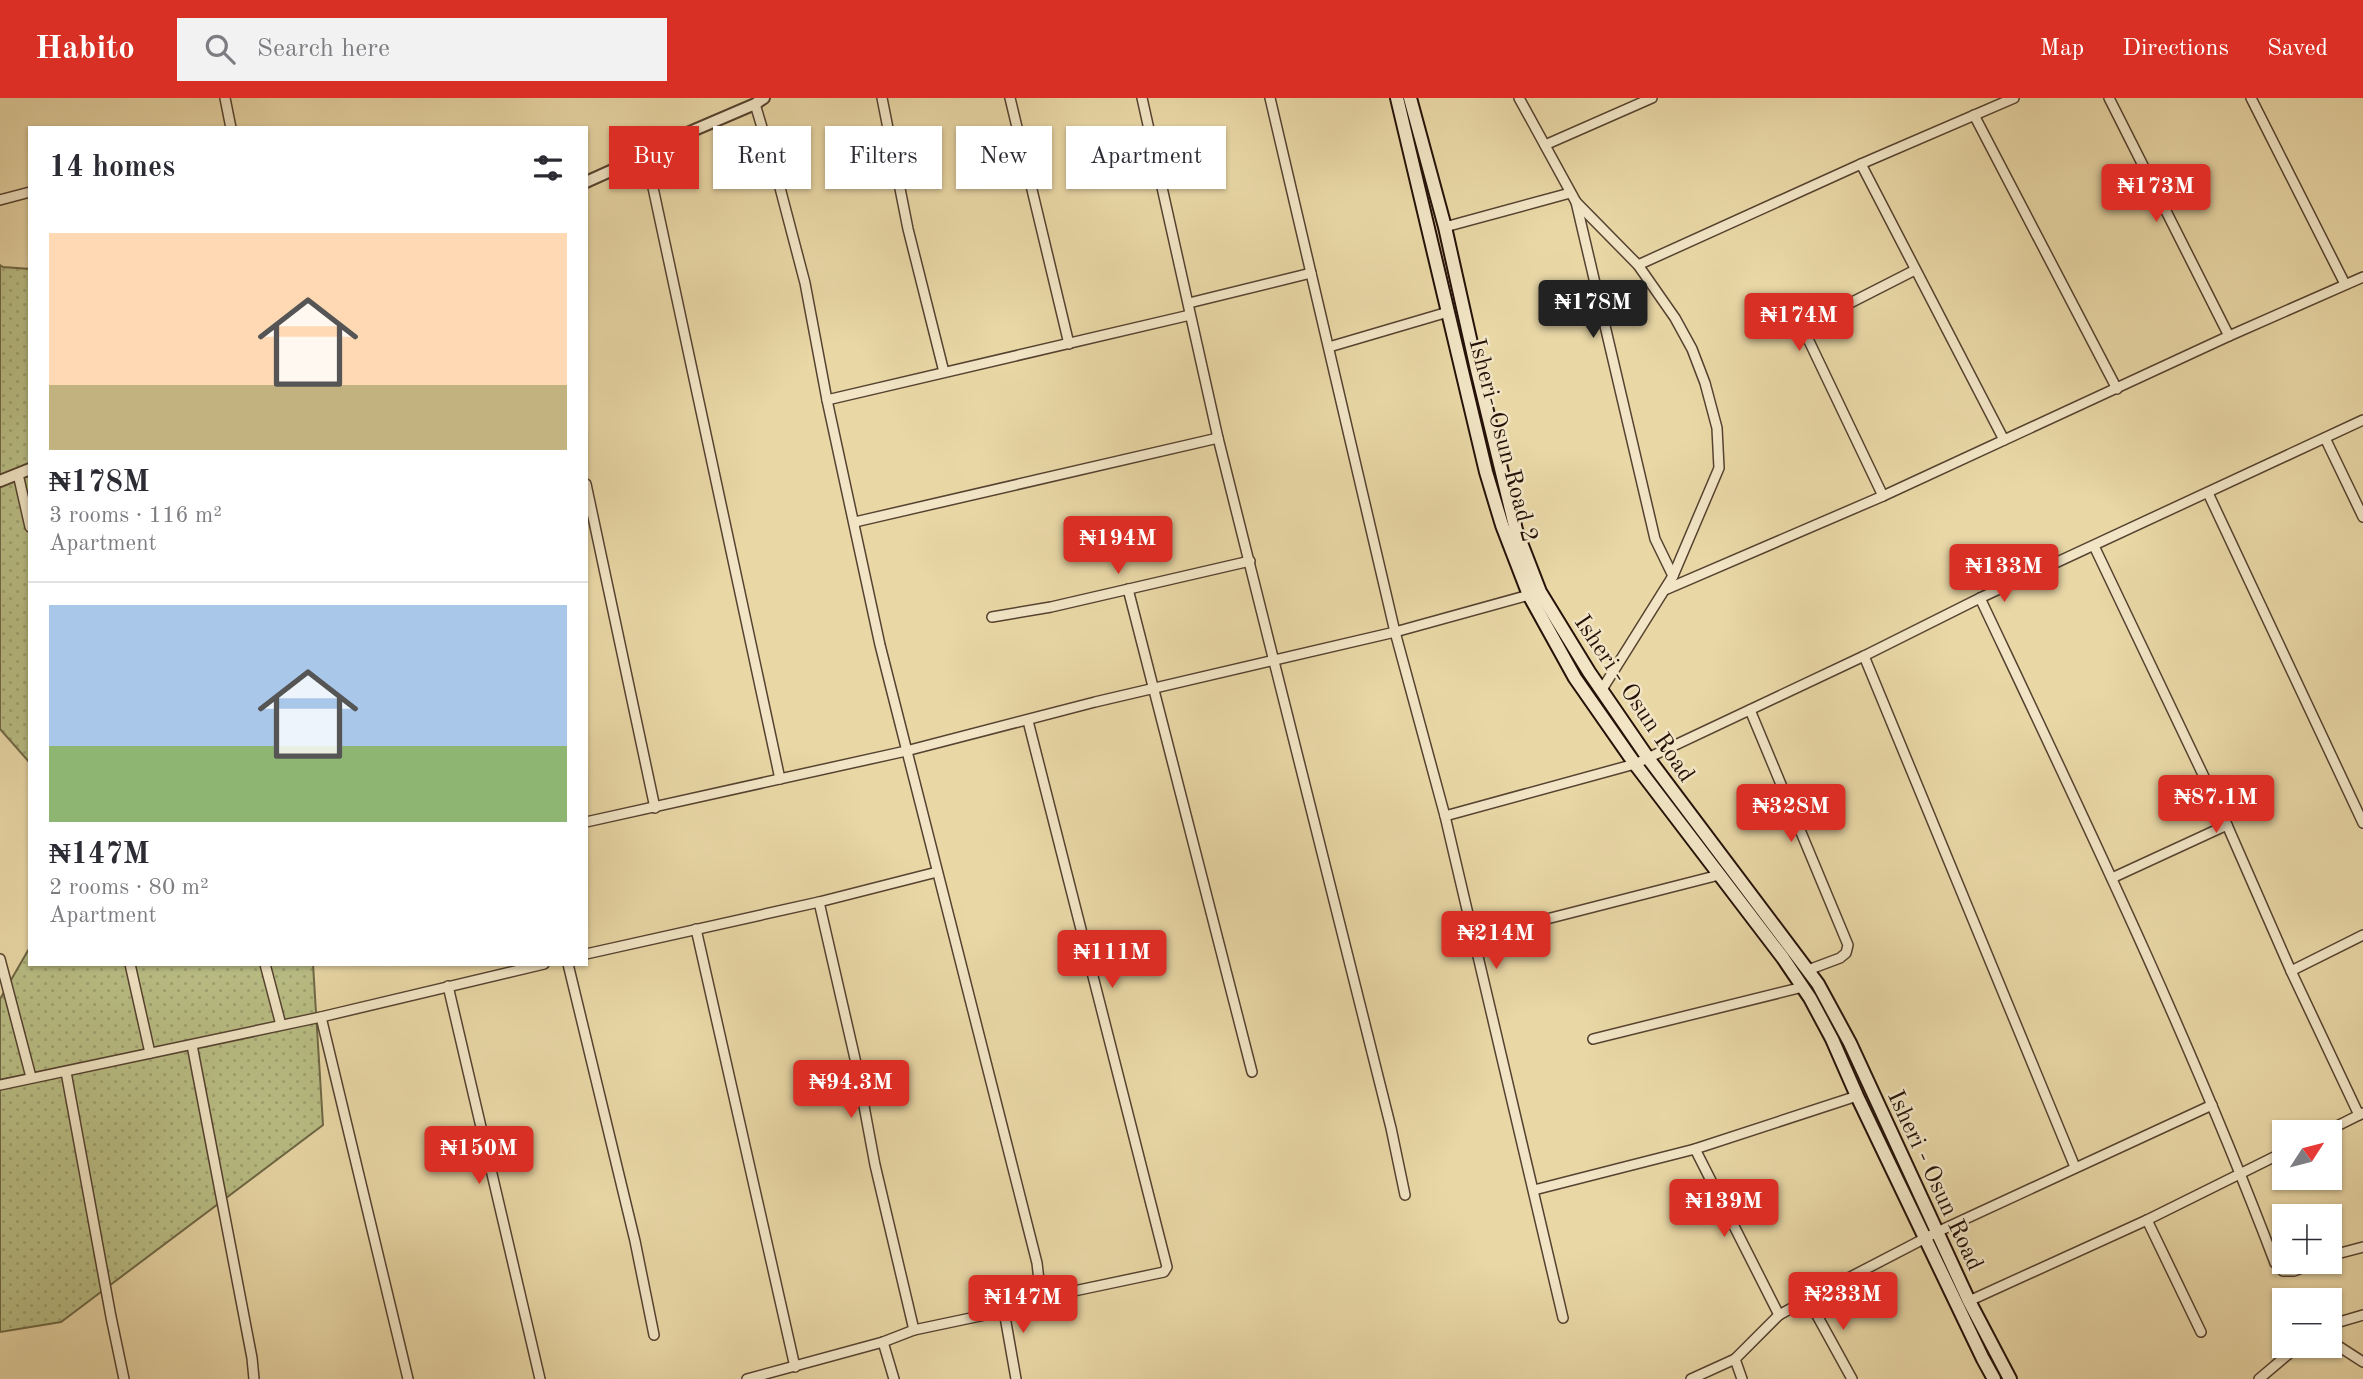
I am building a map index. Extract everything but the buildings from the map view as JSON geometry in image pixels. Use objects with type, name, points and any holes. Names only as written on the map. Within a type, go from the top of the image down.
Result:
[{"type":"main road","name":"Isheri- Osun Road 2","points":[[1397,98],[1486,472],[1502,525],[1529,595],[1575,678],[1635,764],[1803,987],[1832,1038],[1857,1096],[1931,1235],[1994,1379]]},
{"type":"main road","name":"Isheri - Osun Road","points":[[1410,98],[1445,227],[1516,530],[1540,592],[1601,691],[1648,758],[1818,984],[1850,1043],[1931,1235],[2010,1379]]},
{"type":"street","points":[[225,98],[231,126]]},
{"type":"street","points":[[882,98],[908,229],[944,372]]},
{"type":"street","points":[[1010,98],[1069,344]]},
{"type":"street","points":[[1142,98],[1218,438],[1391,1128],[1405,1195]]},
{"type":"street","points":[[1270,98],[1395,632],[1445,816],[1563,1318]]},
{"type":"street","points":[[1519,98],[1576,202],[1638,265],[1675,318],[1692,349],[1705,383],[1717,428],[1719,468],[1674,576],[1601,691]]},
{"type":"street","points":[[1545,145],[1652,98]]},
{"type":"street","points":[[1638,265],[2014,98]]},
{"type":"street","points":[[2109,98],[2229,336]]},
{"type":"street","points":[[2251,98],[2345,284]]},
{"type":"street","points":[[699,128],[760,101],[805,282],[827,400],[880,645],[1037,1262],[1041,1298]]},
{"type":"street","points":[[1974,115],[2117,389]]},
{"type":"street","points":[[1861,164],[2004,440]]},
{"type":"street","points":[[588,181],[609,172]]},
{"type":"street","points":[[653,189],[780,779]]},
{"type":"street","points":[[0,200],[28,193]]},
{"type":"street","points":[[1445,227],[1570,193]]},
{"type":"street","points":[[1576,202],[1655,539],[1674,576]]},
{"type":"street","points":[[1883,496],[1809,341],[1807,330],[1811,323],[1915,270]]},
{"type":"street","points":[[1189,303],[1311,273]]},
{"type":"street","points":[[1667,589],[1883,496],[2363,277]]},
{"type":"street","points":[[1329,347],[1448,312]]},
{"type":"street","points":[[827,400],[1190,315]]},
{"type":"street","points":[[1445,816],[1635,764],[1980,598],[2363,421]]},
{"type":"street","points":[[855,522],[1218,438]]},
{"type":"street","points":[[2325,438],[2363,517]]},
{"type":"street","points":[[0,481],[28,469]]},
{"type":"street","points":[[18,474],[28,518]]},
{"type":"street","points":[[588,493],[655,808]]},
{"type":"street","points":[[2208,493],[2361,812],[2363,823]]},
{"type":"street","points":[[2094,546],[2227,825],[2291,971],[2361,1114],[2342,1124]]},
{"type":"street","points":[[992,617],[1051,607],[1250,561]]},
{"type":"street","points":[[1128,589],[1252,1072]]},
{"type":"street","points":[[588,822],[906,751],[1096,702],[1153,691],[1395,632],[1529,595]]},
{"type":"street","points":[[1980,598],[2112,878],[2212,1105],[2272,1255]]},
{"type":"street","points":[[1864,656],[2075,1167]]},
{"type":"street","points":[[1751,710],[1847,945],[1846,953],[1840,958],[1808,970]]},
{"type":"street","points":[[747,1379],[883,1342],[914,1330],[1004,1311],[1041,1298],[1164,1272],[1167,1267],[1028,721]]},
{"type":"street","points":[[2112,878],[2227,825]]},
{"type":"street","points":[[588,954],[819,902],[937,872]]},
{"type":"street","points":[[1535,922],[1719,875]]},
{"type":"street","points":[[819,902],[856,1063],[875,1165],[914,1330]]},
{"type":"street","points":[[696,929],[795,1367]]},
{"type":"street","points":[[2291,971],[2363,935]]},
{"type":"street","points":[[0,959],[31,1077]]},
{"type":"street","points":[[130,966],[150,1053]]},
{"type":"street","points":[[266,966],[281,1024]]},
{"type":"street","points":[[0,1085],[321,1017],[535,966]]},
{"type":"street","points":[[568,966],[635,1241],[654,1335]]},
{"type":"street","points":[[448,986],[540,1379]]},
{"type":"street","points":[[1593,1039],[1803,987]]},
{"type":"street","points":[[321,1017],[408,1379]]},
{"type":"street","points":[[192,1045],[254,1379]]},
{"type":"street","points":[[66,1072],[124,1379]]},
{"type":"street","points":[[1534,1190],[1695,1149],[1857,1096]]},
{"type":"street","points":[[1691,1379],[1735,1359],[1779,1315],[1808,1299],[1931,1235],[2212,1105]]},
{"type":"street","points":[[1695,1149],[1779,1315]]},
{"type":"street","points":[[1969,1301],[2147,1220],[2272,1159]]},
{"type":"street","points":[[2147,1220],[2201,1332]]},
{"type":"street","points":[[2342,1253],[2363,1247]]},
{"type":"street","points":[[1808,1299],[1852,1379]]},
{"type":"street","points":[[1004,1311],[1016,1379]]},
{"type":"street","points":[[2342,1321],[2363,1315]]},
{"type":"street","points":[[883,1342],[894,1379]]},
{"type":"street","points":[[2342,1348],[2363,1362]]},
{"type":"street","points":[[2259,1379],[2284,1358]]},
{"type":"street","points":[[1735,1359],[1742,1379]]},
{"type":"green space","points":[[0,265],[28,269],[28,761],[0,729]]},
{"type":"green space","points":[[28,950],[28,966],[313,966],[323,1125],[61,1322],[0,1332],[0,999]]}]
